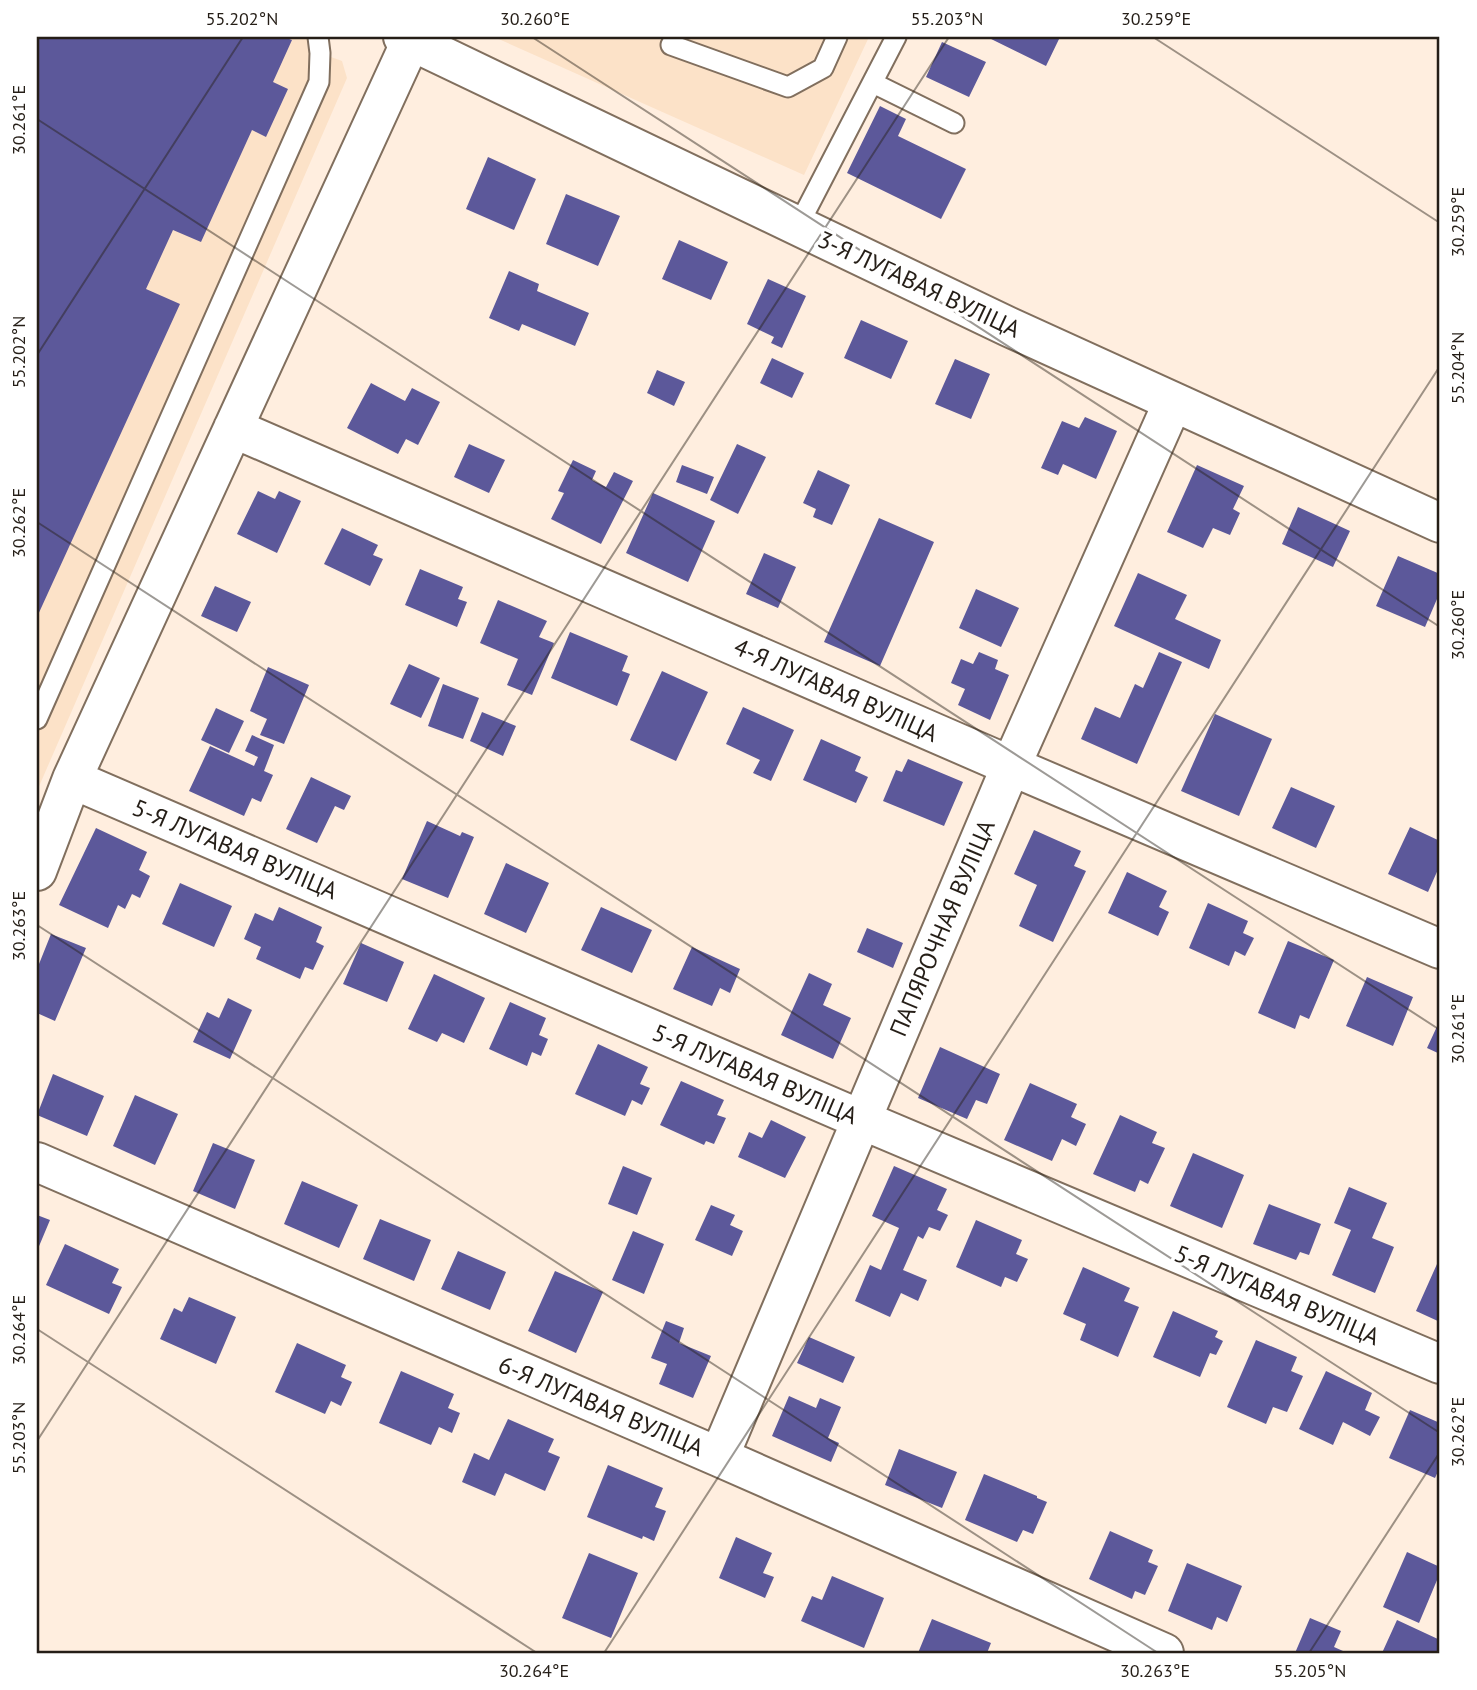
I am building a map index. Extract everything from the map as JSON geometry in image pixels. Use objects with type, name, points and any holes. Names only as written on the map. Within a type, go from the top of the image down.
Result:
[{"type":"street","name":"3-Я ЛУГАВАЯ ВУЛІЦА","points":[[407,39],[1009,327],[1440,523]]},
{"type":"street","points":[[37,871],[72,779],[407,39]]},
{"type":"street","name":"ПАПЯРОЧНАЯ ВУЛІЦА","points":[[719,1457],[1011,766],[1173,402]]},
{"type":"street","name":"4-Я ЛУГАВАЯ ВУЛІЦА","points":[[233,428],[1440,949]]},
{"type":"street","name":"5-Я ЛУГАВАЯ ВУЛІЦА","points":[[72,779],[862,1120],[1440,1364]]},
{"type":"street","name":"6-Я ЛУГАВАЯ ВУЛІЦА","points":[[37,1163],[719,1457],[1164,1653]]},
{"type":"lane","points":[[37,719],[319,82],[318,37]]},
{"type":"lane","points":[[671,45],[788,87],[823,68],[837,37]]},
{"type":"lane","points":[[798,226],[896,37]]},
{"type":"lane","points":[[873,83],[954,123]]},
{"type":"shaded area","points":[[37,37],[307,37],[320,53],[342,61],[347,78],[37,791]]},
{"type":"shaded area","points":[[494,37],[869,37],[804,175]]},
{"type":"building","points":[[37,37],[284,37],[292,40],[273,82],[288,89],[266,137],[252,130],[201,242],[173,230],[146,289],[180,304],[37,617]]},
{"type":"building","points":[[987,37],[1060,37],[1046,66]]},
{"type":"building","points":[[942,42],[986,62],[969,97],[926,77]]},
{"type":"building","points":[[880,106],[906,119],[898,136],[966,169],[941,219],[847,173]]},
{"type":"building","points":[[488,157],[536,179],[514,230],[466,209]]},
{"type":"building","points":[[566,194],[620,216],[598,266],[546,244]]},
{"type":"building","points":[[679,240],[728,262],[711,300],[662,279]]},
{"type":"building","points":[[509,271],[539,284],[537,291],[589,313],[575,346],[522,324],[519,331],[489,318]]},
{"type":"building","points":[[768,279],[806,296],[782,348],[771,343],[774,337],[747,324]]},
{"type":"building","points":[[861,320],[908,341],[891,379],[844,358]]},
{"type":"building","points":[[772,358],[804,373],[792,398],[760,383]]},
{"type":"building","points":[[955,359],[990,374],[971,419],[935,404]]},
{"type":"building","points":[[657,370],[685,382],[674,406],[647,393]]},
{"type":"building","points":[[371,383],[405,401],[412,388],[440,402],[418,445],[406,439],[398,454],[347,428]]},
{"type":"building","points":[[1085,417],[1117,431],[1096,479],[1063,464],[1058,475],[1041,468],[1062,421],[1079,428]]},
{"type":"building","points":[[469,444],[505,460],[489,493],[454,477]]},
{"type":"building","points":[[737,444],[766,457],[738,514],[710,500]]},
{"type":"building","points":[[573,460],[596,471],[592,480],[606,487],[614,472],[633,481],[601,544],[551,519],[564,493],[558,491]]},
{"type":"building","points":[[682,465],[714,477],[707,494],[676,482]]},
{"type":"building","points":[[1197,465],[1244,486],[1233,509],[1240,513],[1230,535],[1213,528],[1203,548],[1167,532]]},
{"type":"building","points":[[818,470],[850,485],[832,525],[813,517],[816,509],[803,503]]},
{"type":"building","points":[[258,491],[275,499],[279,491],[301,501],[277,553],[237,534]]},
{"type":"building","points":[[653,493],[715,521],[688,582],[626,553]]},
{"type":"building","points":[[1298,507],[1350,531],[1333,567],[1282,544]]},
{"type":"building","points":[[879,518],[934,542],[880,666],[824,642]]},
{"type":"building","points":[[342,528],[378,545],[373,555],[383,559],[370,586],[324,564]]},
{"type":"building","points":[[764,553],[796,567],[778,608],[746,594]]},
{"type":"building","points":[[1398,556],[1440,574],[1440,592],[1425,627],[1376,606]]},
{"type":"building","points":[[420,569],[463,587],[458,599],[467,602],[457,627],[405,605]]},
{"type":"building","points":[[1138,573],[1187,595],[1175,619],[1221,640],[1209,669],[1114,626]]},
{"type":"building","points":[[215,586],[251,602],[237,632],[201,616]]},
{"type":"building","points":[[976,589],[1019,608],[1001,647],[959,628]]},
{"type":"building","points":[[498,600],[547,621],[539,637],[554,643],[532,695],[507,685],[518,659],[480,643]]},
{"type":"building","points":[[570,632],[628,656],[622,671],[630,674],[617,706],[551,678]]},
{"type":"building","points":[[979,652],[998,660],[995,669],[1009,675],[990,720],[958,705],[965,689],[951,683],[961,659],[973,664]]},
{"type":"building","points":[[1159,652],[1182,662],[1137,764],[1081,739],[1095,707],[1120,718],[1135,684],[1143,688]]},
{"type":"building","points":[[409,664],[440,678],[421,718],[390,704]]},
{"type":"building","points":[[268,667],[309,685],[284,744],[260,735],[267,719],[250,711]]},
{"type":"building","points":[[662,671],[708,692],[676,761],[630,740]]},
{"type":"building","points":[[443,684],[479,698],[463,739],[428,726]]},
{"type":"building","points":[[743,707],[794,730],[771,781],[753,773],[760,760],[726,744]]},
{"type":"building","points":[[216,708],[244,721],[229,753],[201,740]]},
{"type":"building","points":[[482,712],[516,726],[503,756],[470,741]]},
{"type":"building","points":[[1215,714],[1272,739],[1239,816],[1181,791]]},
{"type":"building","points":[[252,735],[274,745],[264,771],[273,775],[261,802],[252,798],[244,816],[189,791],[210,746],[254,766],[258,757],[245,751]]},
{"type":"building","points":[[821,739],[861,757],[855,771],[868,777],[856,803],[803,780]]},
{"type":"building","points":[[908,759],[963,782],[944,826],[883,801],[896,770],[902,772]]},
{"type":"building","points":[[311,777],[351,796],[344,810],[335,806],[317,843],[286,829]]},
{"type":"building","points":[[1291,787],[1335,806],[1316,848],[1272,828]]},
{"type":"building","points":[[427,821],[460,836],[462,832],[474,837],[448,898],[402,879]]},
{"type":"building","points":[[1410,827],[1440,841],[1440,865],[1428,892],[1388,874]]},
{"type":"building","points":[[96,828],[147,852],[139,870],[150,876],[140,898],[132,894],[125,909],[118,905],[108,928],[59,905]]},
{"type":"building","points":[[1034,830],[1081,851],[1074,866],[1086,871],[1053,942],[1019,926],[1037,885],[1014,874]]},
{"type":"building","points":[[506,863],[549,883],[526,933],[484,914]]},
{"type":"building","points":[[1127,872],[1167,891],[1159,907],[1169,912],[1158,936],[1108,913]]},
{"type":"building","points":[[180,883],[232,906],[214,947],[162,924]]},
{"type":"building","points":[[1208,903],[1248,921],[1243,933],[1254,938],[1245,956],[1235,951],[1229,966],[1189,948]]},
{"type":"building","points":[[279,907],[322,927],[316,942],[324,946],[313,970],[305,967],[300,979],[256,959],[261,947],[244,939],[255,913],[273,921]]},
{"type":"building","points":[[601,907],[652,930],[632,973],[581,950]]},
{"type":"building","points":[[867,928],[903,943],[893,968],[857,952]]},
{"type":"building","points":[[51,934],[86,948],[55,1021],[37,1013],[37,969]]},
{"type":"building","points":[[1288,941],[1334,960],[1309,1019],[1300,1015],[1295,1029],[1258,1013]]},
{"type":"building","points":[[361,943],[404,962],[387,1002],[343,984]]},
{"type":"building","points":[[692,947],[740,969],[730,993],[720,988],[712,1006],[673,989]]},
{"type":"building","points":[[809,973],[832,984],[823,1005],[851,1018],[833,1059],[781,1035]]},
{"type":"building","points":[[434,974],[485,998],[464,1043],[442,1033],[437,1042],[408,1029]]},
{"type":"building","points":[[1367,977],[1413,997],[1393,1046],[1346,1026]]},
{"type":"building","points":[[228,998],[252,1010],[230,1059],[193,1042],[207,1012],[219,1018]]},
{"type":"building","points":[[510,1002],[546,1018],[539,1035],[548,1039],[541,1056],[532,1052],[527,1066],[489,1049]]},
{"type":"building","points":[[1440,1020],[1440,1054],[1427,1048]]},
{"type":"building","points":[[598,1044],[648,1067],[640,1084],[650,1088],[642,1105],[632,1100],[625,1116],[575,1094]]},
{"type":"building","points":[[940,1047],[1000,1074],[987,1104],[976,1100],[967,1119],[918,1098]]},
{"type":"building","points":[[53,1074],[104,1096],[87,1136],[37,1115]]},
{"type":"building","points":[[681,1081],[724,1100],[717,1115],[726,1118],[714,1144],[706,1141],[704,1145],[660,1125]]},
{"type":"building","points":[[1030,1083],[1077,1104],[1071,1117],[1086,1124],[1076,1146],[1062,1139],[1052,1161],[1004,1140]]},
{"type":"building","points":[[135,1095],[178,1114],[155,1165],[113,1146]]},
{"type":"building","points":[[1120,1115],[1157,1132],[1152,1143],[1165,1148],[1148,1184],[1140,1180],[1135,1192],[1093,1174]]},
{"type":"building","points":[[771,1120],[806,1137],[785,1178],[738,1157],[749,1132],[762,1138]]},
{"type":"building","points":[[213,1143],[255,1160],[235,1209],[193,1191]]},
{"type":"building","points":[[1193,1153],[1244,1175],[1222,1228],[1170,1206]]},
{"type":"building","points":[[623,1166],[652,1178],[637,1215],[608,1204]]},
{"type":"building","points":[[894,1166],[947,1189],[937,1210],[948,1215],[940,1231],[929,1227],[923,1239],[918,1236],[903,1270],[927,1280],[918,1301],[901,1293],[890,1317],[855,1301],[870,1265],[881,1270],[899,1228],[872,1216]]},
{"type":"building","points":[[302,1181],[358,1205],[339,1248],[284,1224]]},
{"type":"building","points":[[1349,1187],[1387,1203],[1372,1238],[1394,1247],[1375,1293],[1332,1275],[1351,1230],[1334,1223]]},
{"type":"building","points":[[1269,1204],[1321,1224],[1309,1255],[1300,1252],[1296,1260],[1253,1244]]},
{"type":"building","points":[[711,1205],[735,1215],[730,1225],[743,1231],[732,1256],[695,1240]]},
{"type":"building","points":[[37,1215],[50,1220],[37,1251]]},
{"type":"building","points":[[380,1219],[431,1240],[414,1281],[363,1259]]},
{"type":"building","points":[[976,1220],[1022,1240],[1016,1254],[1028,1259],[1017,1282],[1005,1277],[1001,1287],[956,1267]]},
{"type":"building","points":[[633,1231],[664,1244],[644,1294],[612,1280]]},
{"type":"building","points":[[65,1244],[119,1269],[112,1283],[122,1287],[109,1314],[46,1285]]},
{"type":"building","points":[[458,1251],[506,1272],[490,1310],[441,1289]]},
{"type":"building","points":[[1437,1264],[1440,1266],[1440,1322],[1416,1311]]},
{"type":"building","points":[[1083,1267],[1130,1288],[1124,1301],[1139,1307],[1118,1357],[1080,1340],[1086,1324],[1063,1314]]},
{"type":"building","points":[[555,1271],[603,1292],[576,1353],[528,1331]]},
{"type":"building","points":[[189,1297],[236,1317],[216,1364],[160,1339],[174,1308],[182,1312]]},
{"type":"building","points":[[1173,1311],[1218,1331],[1215,1337],[1223,1341],[1216,1355],[1210,1353],[1200,1377],[1153,1357]]},
{"type":"building","points":[[666,1321],[684,1328],[679,1343],[711,1356],[693,1398],[659,1384],[667,1364],[651,1358]]},
{"type":"building","points":[[809,1337],[855,1357],[843,1383],[797,1363]]},
{"type":"building","points":[[1256,1340],[1297,1357],[1291,1371],[1303,1376],[1287,1412],[1273,1407],[1266,1424],[1227,1407]]},
{"type":"building","points":[[297,1343],[346,1365],[341,1377],[352,1382],[341,1406],[331,1401],[325,1414],[275,1392]]},
{"type":"building","points":[[401,1371],[454,1394],[448,1408],[460,1413],[452,1433],[439,1427],[431,1445],[379,1423]]},
{"type":"building","points":[[1326,1371],[1372,1393],[1365,1410],[1380,1417],[1370,1436],[1343,1422],[1333,1445],[1299,1429]]},
{"type":"building","points":[[789,1396],[816,1408],[820,1398],[841,1407],[828,1438],[839,1443],[831,1462],[772,1436]]},
{"type":"building","points":[[1410,1410],[1440,1423],[1440,1467],[1435,1478],[1389,1458]]},
{"type":"building","points":[[508,1419],[554,1439],[548,1452],[560,1457],[545,1491],[505,1473],[495,1496],[462,1482],[474,1453],[489,1460]]},
{"type":"building","points":[[899,1449],[957,1472],[942,1508],[885,1485]]},
{"type":"building","points":[[608,1465],[663,1488],[655,1507],[666,1511],[654,1541],[643,1536],[642,1539],[587,1517]]},
{"type":"building","points":[[984,1474],[1047,1502],[1033,1534],[1023,1530],[1017,1542],[965,1520]]},
{"type":"building","points":[[1110,1531],[1153,1550],[1148,1562],[1158,1566],[1145,1595],[1135,1591],[1132,1599],[1089,1579]]},
{"type":"building","points":[[736,1537],[772,1553],[763,1573],[774,1577],[765,1598],[719,1578]]},
{"type":"building","points":[[1407,1552],[1440,1567],[1440,1573],[1419,1623],[1383,1607]]},
{"type":"building","points":[[589,1553],[638,1573],[611,1638],[562,1618]]},
{"type":"building","points":[[1187,1563],[1242,1586],[1227,1622],[1217,1617],[1212,1630],[1168,1611]]},
{"type":"building","points":[[832,1576],[884,1598],[864,1648],[801,1621],[812,1596],[822,1600]]},
{"type":"building","points":[[1310,1618],[1341,1631],[1334,1647],[1343,1651],[1342,1653],[1295,1653]]},
{"type":"building","points":[[932,1619],[991,1643],[987,1653],[918,1653]]},
{"type":"building","points":[[1397,1620],[1440,1640],[1438,1653],[1382,1653]]}]
